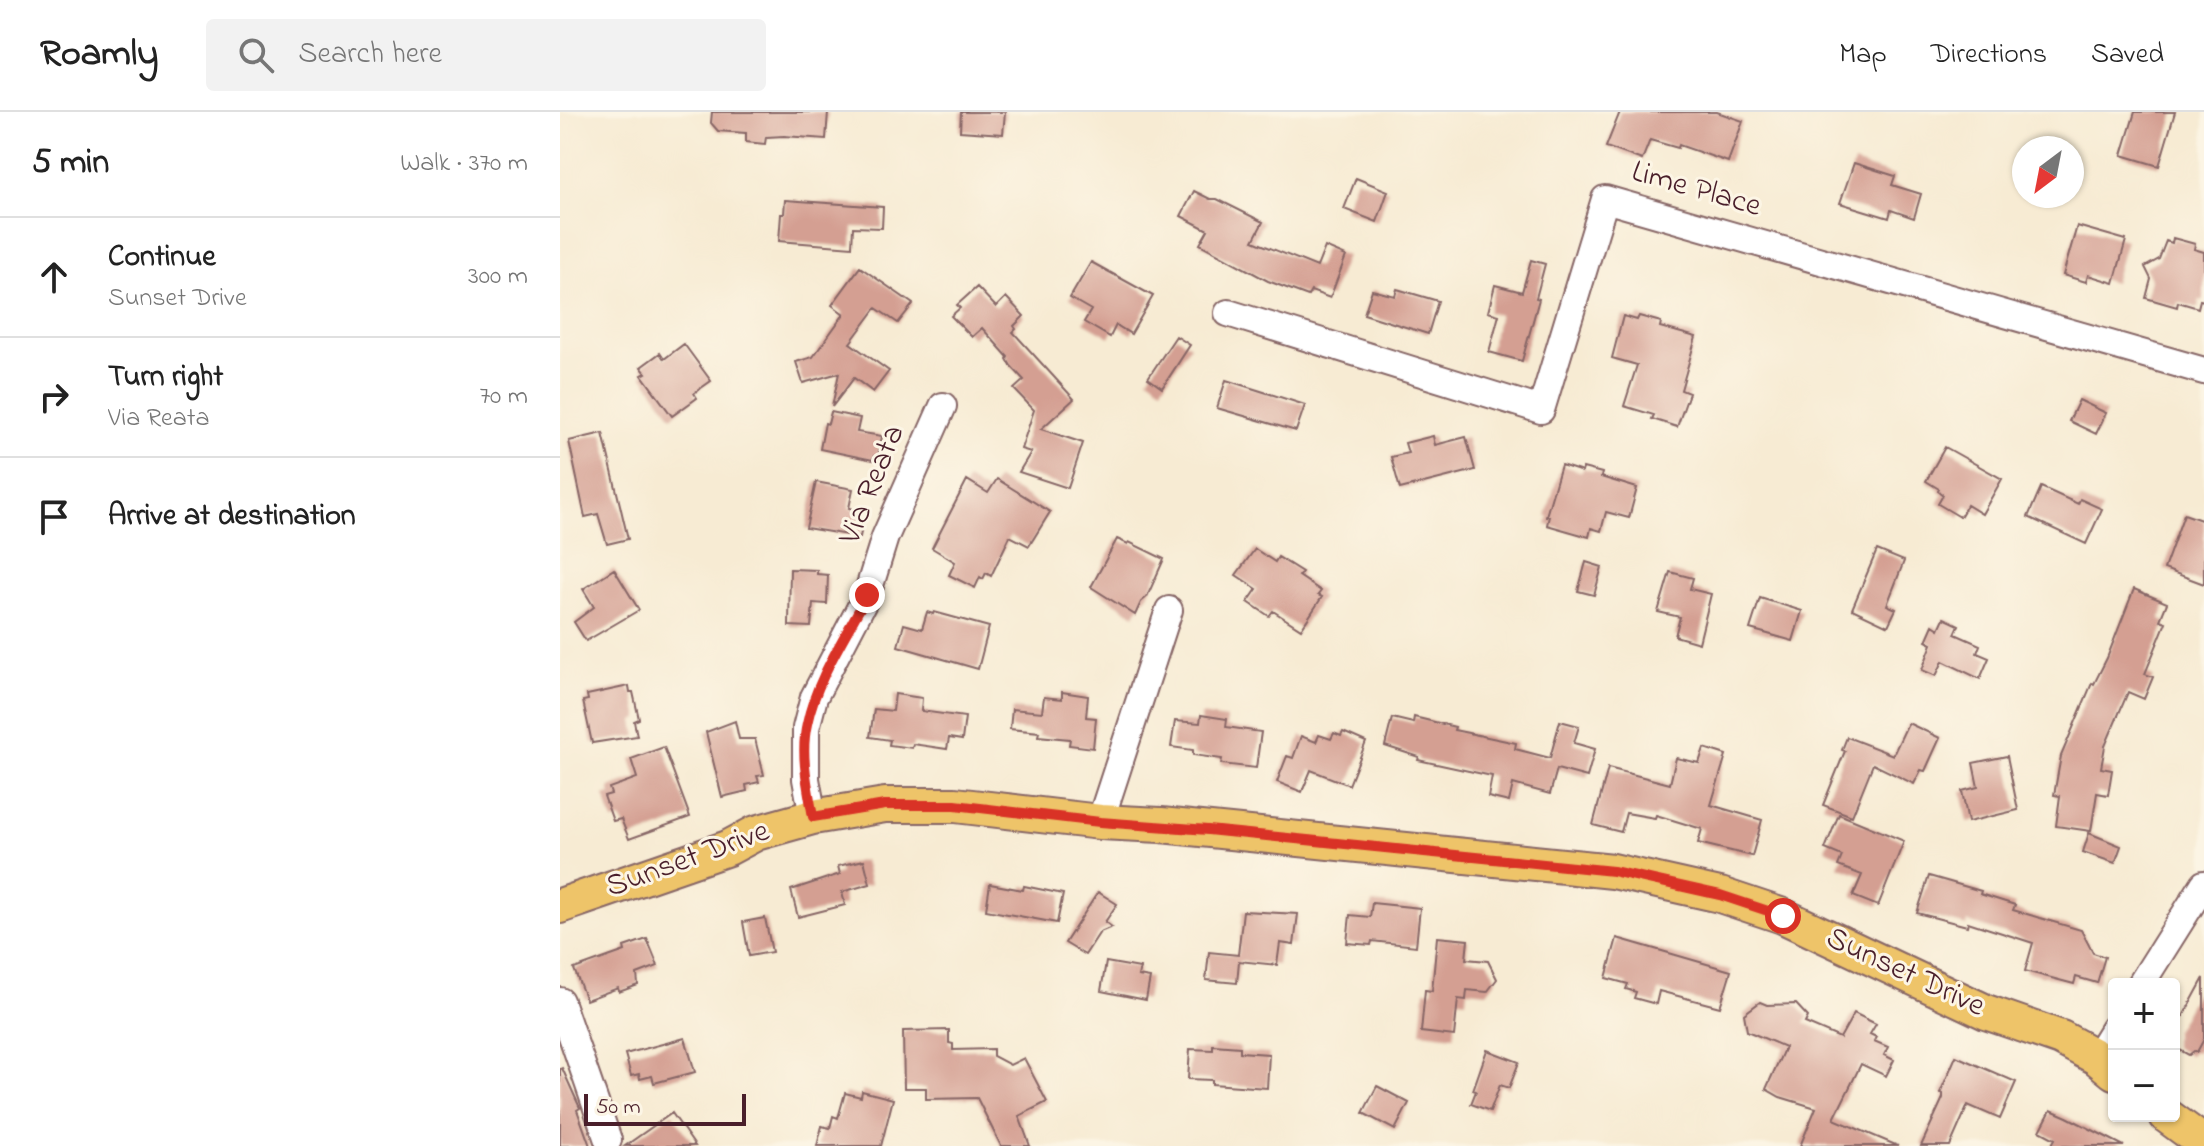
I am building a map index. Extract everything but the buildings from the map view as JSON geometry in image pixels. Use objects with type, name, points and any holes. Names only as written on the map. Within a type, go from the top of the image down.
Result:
[{"type":"main road","name":"Sunset Drive","points":[[560,906],[728,848],[756,833],[813,817],[885,805],[955,805],[1100,822],[1161,825],[1613,871],[1720,895],[1783,916],[1986,1012],[2061,1038],[2105,1064]]},
{"type":"main road","points":[[2175,1122],[2204,1143]]},
{"type":"street","name":"Lime Place","points":[[1228,313],[1541,410],[1605,199],[2204,371]]},
{"type":"street","name":"Via Reata","points":[[813,817],[806,779],[806,728],[814,697],[867,595],[885,537],[943,406]]},
{"type":"street","points":[[1100,822],[1169,610]]},
{"type":"street","points":[[2145,978],[2204,884]]},
{"type":"street","points":[[560,1001],[608,1140]]},
{"type":"route","points":[[867,595],[814,697],[806,728],[806,779],[813,817],[885,805],[955,805],[1100,822],[1161,825],[1613,871],[1720,895],[1783,916]]}]
